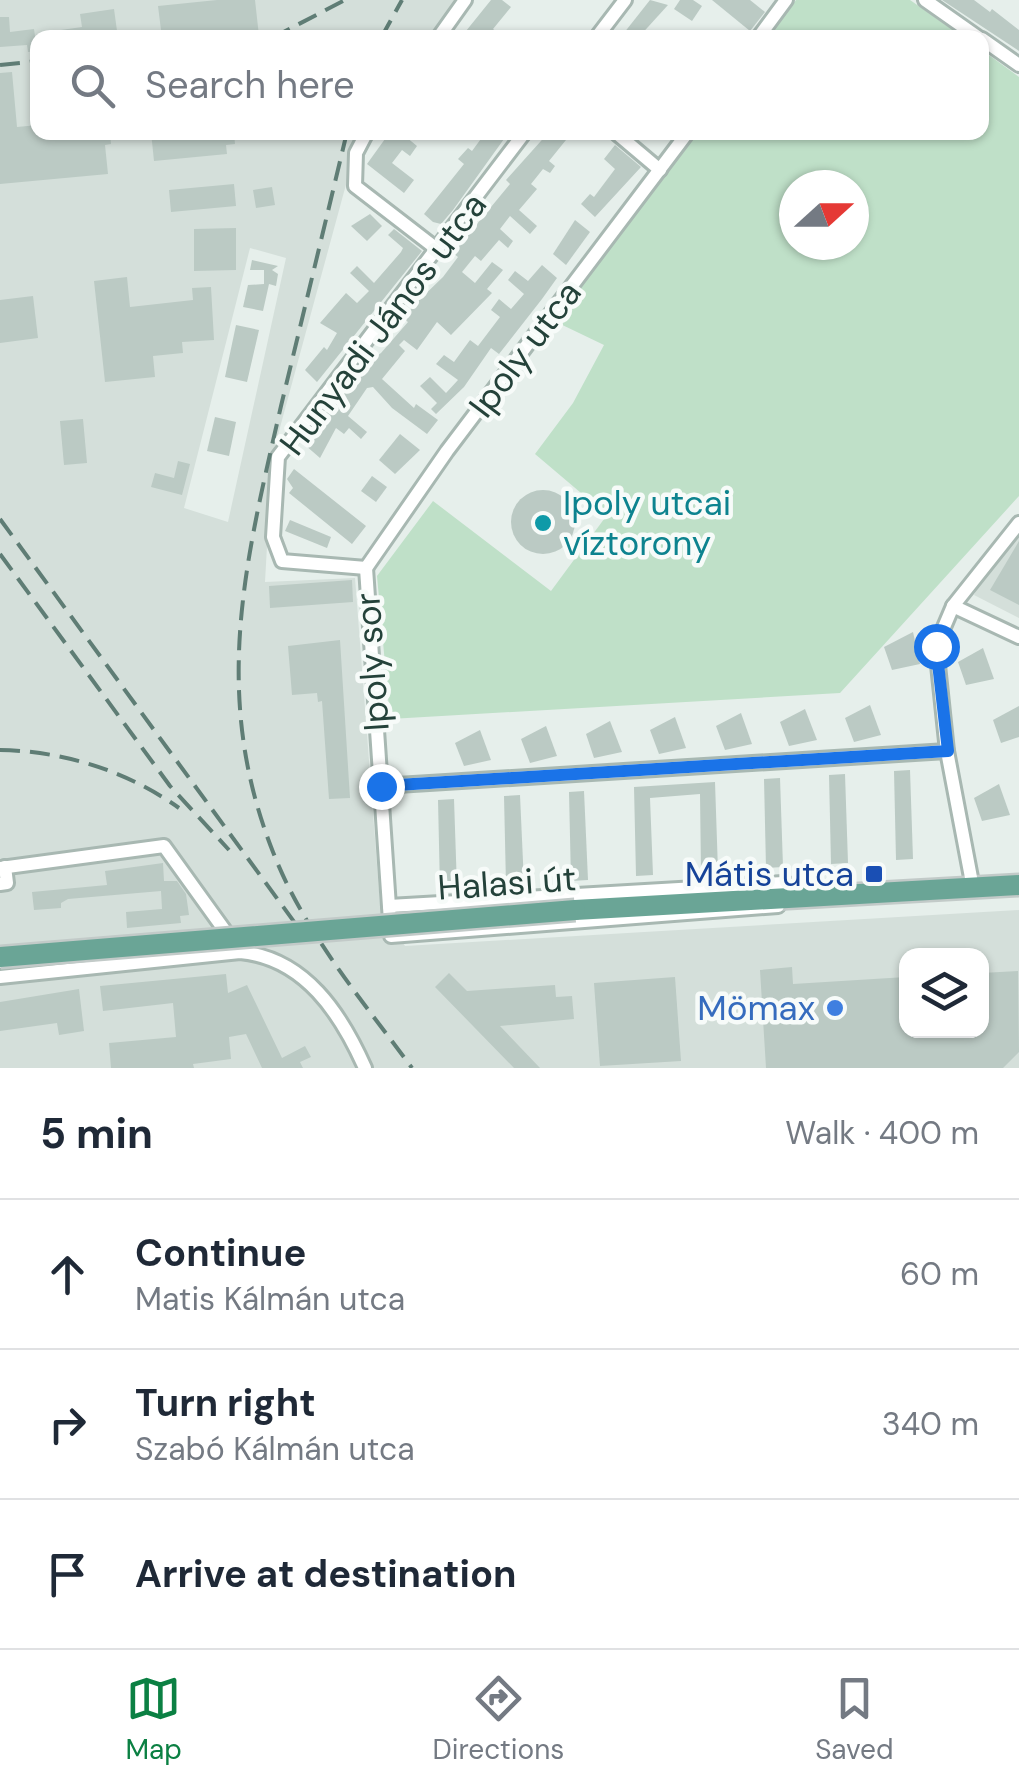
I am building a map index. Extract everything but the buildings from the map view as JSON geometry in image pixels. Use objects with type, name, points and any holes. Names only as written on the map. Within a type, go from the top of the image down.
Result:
[{"type":"main road","name":"Halasi út","points":[[0,957],[575,910],[823,893],[1019,885]]},
{"type":"street","points":[[444,30],[465,0]]},
{"type":"street","points":[[602,30],[624,0]]},
{"type":"street","points":[[764,30],[786,0]]},
{"type":"street","points":[[925,0],[969,30]]},
{"type":"street","points":[[989,44],[1019,65]]},
{"type":"street","points":[[363,140],[356,154],[356,186],[438,250]]},
{"type":"street","name":"Hunyadi János utca","points":[[366,568],[282,561],[274,537],[278,457],[519,140]]},
{"type":"street","points":[[624,140],[660,170]]},
{"type":"street","name":"Ipoly utca","points":[[366,568],[446,451],[682,140]]},
{"type":"street","points":[[973,888],[948,751],[936,646],[953,606],[1019,523]]},
{"type":"street","name":"Ipoly sor","points":[[366,568],[390,936],[770,909],[823,893]]},
{"type":"street","points":[[953,606],[1019,637]]},
{"type":"street","points":[[381,786],[948,751]]},
{"type":"street","points":[[0,884],[7,883],[2,867],[164,846],[240,952]]},
{"type":"street","points":[[389,906],[783,883],[823,893]]},
{"type":"street","points":[[0,977],[240,952],[282,965],[320,993],[340,1018],[365,1068]]},
{"type":"shaded area","points":[[0,0],[458,0],[435,30],[30,30],[30,140],[358,140],[272,457],[265,582],[355,578],[380,904],[405,946],[1019,910],[1019,1068],[0,1068]],"holes":[[[250,248],[286,258],[228,522],[184,508]]]},
{"type":"shaded area","points":[[1019,532],[1019,618],[974,595],[987,567]]},
{"type":"green space","points":[[796,0],[910,0],[953,30],[773,30]]},
{"type":"green space","points":[[989,55],[1019,77],[1019,496],[840,693],[390,719],[377,576],[433,501],[551,591],[607,515],[535,454],[573,403],[604,345],[554,321],[691,140],[989,140]]},
{"type":"railway","points":[[287,30],[345,0]]},
{"type":"railway","points":[[385,30],[402,0]]},
{"type":"railway","points":[[0,65],[30,62]]},
{"type":"railway","points":[[345,140],[256,520],[240,629],[239,683],[243,738],[254,794],[286,881],[335,964],[412,1068]]},
{"type":"railway","points":[[0,519],[295,923]]},
{"type":"railway","points":[[0,554],[170,786],[229,850]]},
{"type":"railway","points":[[0,750],[48,754],[94,765],[138,783],[179,808]]},
{"type":"place","name":"Ipoly utcai víztorony","points":[[543,523]]},
{"type":"place","name":"Mátis utca","points":[[874,874]]},
{"type":"place","name":"Mömax","points":[[835,1008]]},
{"type":"route","points":[[381,786],[948,751],[936,646]]}]
